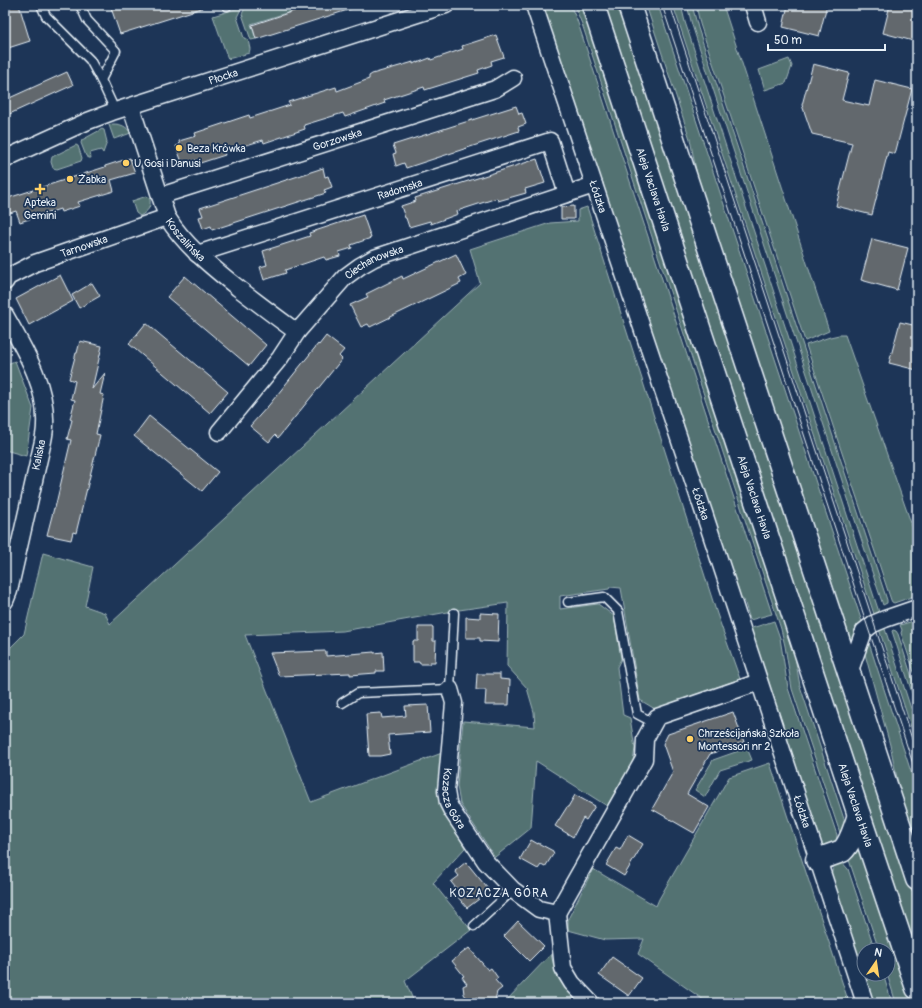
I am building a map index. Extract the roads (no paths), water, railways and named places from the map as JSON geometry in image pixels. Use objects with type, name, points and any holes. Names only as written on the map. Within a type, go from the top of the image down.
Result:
[{"type":"main road","name":"Aleja Vaclava Havla","points":[[593,5],[917,988]]},
{"type":"main road","points":[[629,5],[917,879]]},
{"type":"main road","points":[[818,860],[842,851],[845,848],[859,815]]},
{"type":"street","name":"Płocka","points":[[5,160],[88,121],[446,5]]},
{"type":"street","name":"Łódzka","points":[[534,5],[865,1003]]},
{"type":"street","points":[[752,5],[758,22]]},
{"type":"street","name":"Gorzowska","points":[[160,196],[495,89],[512,78]]},
{"type":"street","name":"Koszalińska","points":[[131,107],[167,217],[174,229],[197,254],[297,332]]},
{"type":"street","name":"Radomska","points":[[197,254],[550,141],[567,194]]},
{"type":"street","name":"Ciechanowska","points":[[219,432],[280,358],[297,332],[345,277],[360,266],[374,258],[594,185]]},
{"type":"street","name":"Tarnowska","points":[[5,282],[8,277],[35,263],[167,217]]},
{"type":"street","name":"Kaliska","points":[[5,315],[29,359],[40,388],[44,408],[45,425],[42,448],[9,591],[5,601]]},
{"type":"street","points":[[849,673],[864,631],[873,624],[917,608]]},
{"type":"street","points":[[591,1003],[572,983],[563,968],[557,913],[644,759],[645,739],[657,717],[759,682]]},
{"type":"street","name":"Kozacza Góra","points":[[450,689],[454,703],[446,791],[448,803],[486,862],[513,890],[538,909],[557,913]]},
{"type":"lane","points":[[41,5],[46,16],[90,60],[101,80],[114,112]]},
{"type":"lane","points":[[80,5],[87,20],[116,51],[101,80]]},
{"type":"lane","points":[[568,602],[604,597],[618,611],[637,714],[654,723]]},
{"type":"lane","name":"Kozacza Góra","points":[[450,689],[454,613]]},
{"type":"lane","points":[[342,703],[358,693],[450,689]]},
{"type":"lane","points":[[474,926],[513,890]]},
{"type":"tram line","points":[[662,5],[917,776]]},
{"type":"tram line","points":[[670,5],[917,754]]},
{"type":"place","name":"Beza Krówka","points":[[179,148]]},
{"type":"place","name":"U Gosi i Danusi","points":[[126,163]]},
{"type":"place","name":"Żabka","points":[[70,179]]},
{"type":"place","name":"Apteka Gemini","points":[[40,189]]},
{"type":"place","name":"Chrześcijańska Szkoła Montessori nr 2","points":[[690,739]]},
{"type":"district","name":"KOZACZA GÓRA","points":[[499,893]]}]
